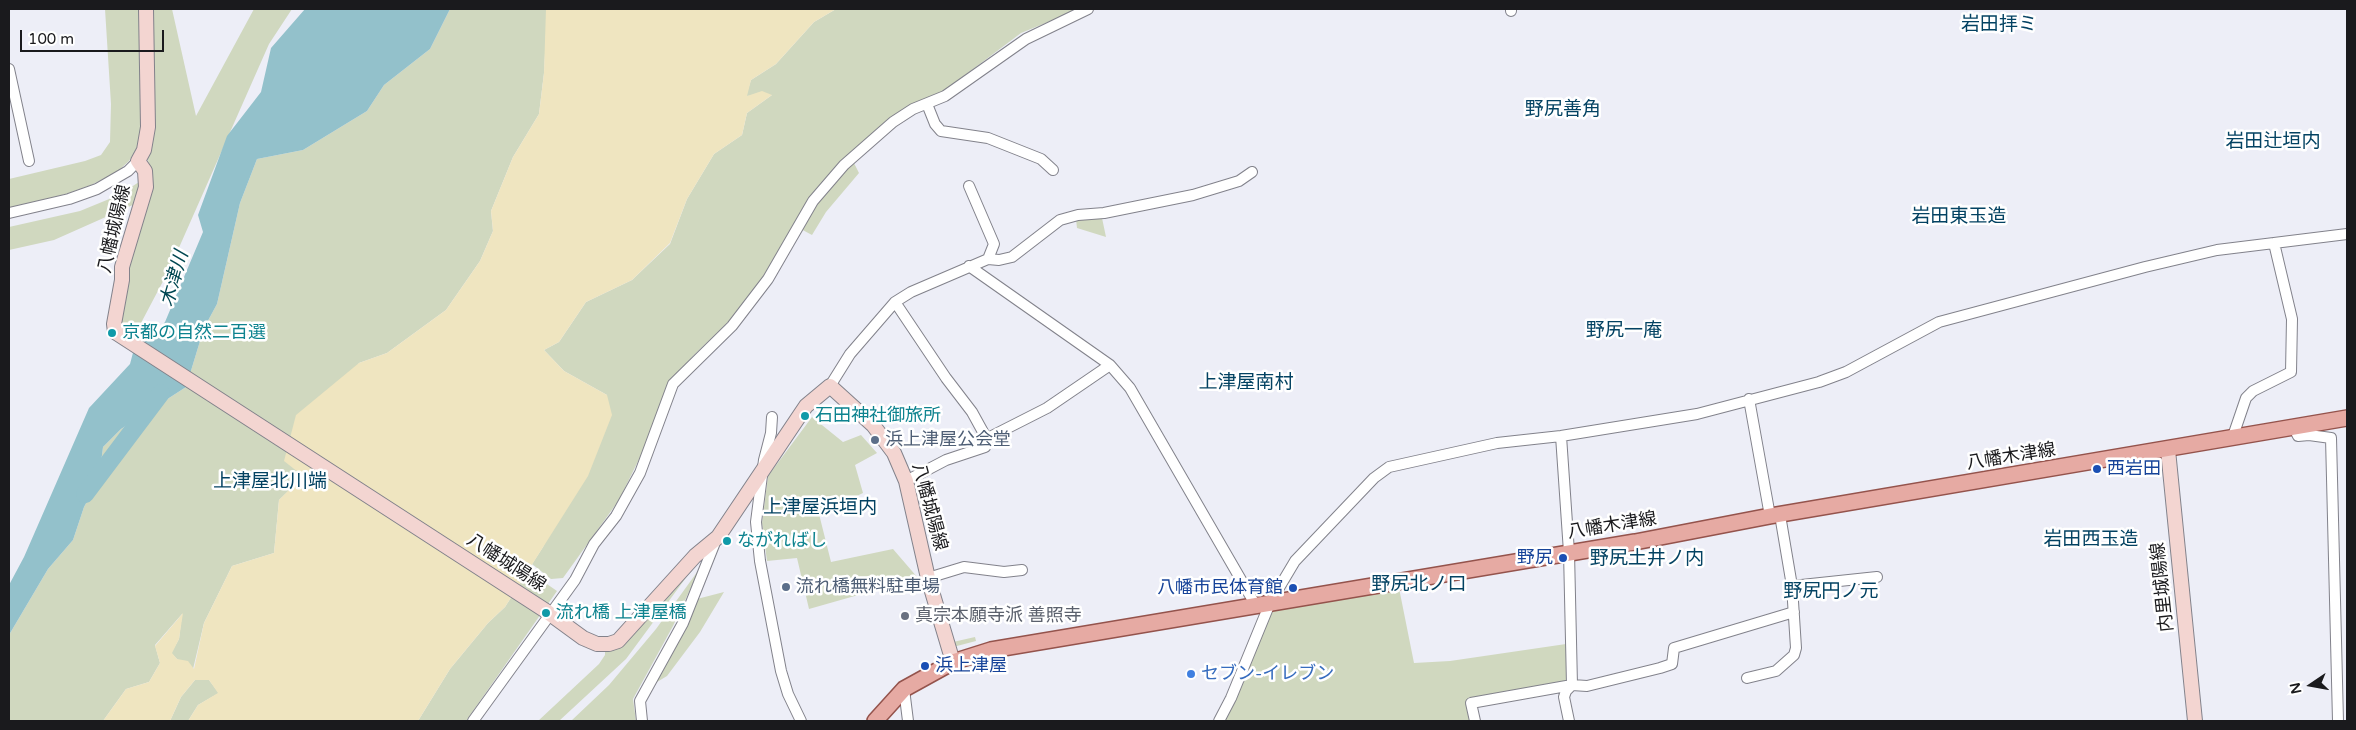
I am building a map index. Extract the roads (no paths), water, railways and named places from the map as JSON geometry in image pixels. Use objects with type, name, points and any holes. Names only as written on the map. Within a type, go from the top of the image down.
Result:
[{"type":"main road","points":[[138,161],[144,150],[148,127],[146,9]]},
{"type":"main road","name":"八幡城陽線","points":[[138,161],[145,172],[146,188],[122,267],[122,280],[114,324],[116,332],[548,613],[583,638],[597,644],[609,644],[618,641],[695,556],[718,537],[806,406],[830,386],[873,425],[894,453],[906,481],[928,578],[953,662]]},
{"type":"main road","name":"八幡木津線","points":[[875,721],[904,689],[953,662],[991,650],[1635,542],[1775,516],[2347,418]]},
{"type":"main road","name":"内里城陽線","points":[[2168,450],[2195,721]]},
{"type":"street","points":[[473,721],[548,613],[575,580],[594,544],[616,516],[640,473],[673,384],[738,318],[768,279],[813,201],[844,165],[893,122],[945,96],[1026,38],[1088,9]]},
{"type":"street","points":[[9,69],[29,161]]},
{"type":"street","points":[[927,104],[935,124],[941,131],[988,138],[1041,159],[1053,170]]},
{"type":"street","points":[[9,213],[97,189],[116,180],[138,161]]},
{"type":"street","points":[[830,386],[850,354],[895,302],[910,292],[988,259],[998,260],[1012,257],[1060,220],[1078,215],[1193,195],[1239,181],[1252,172]]},
{"type":"street","points":[[969,186],[994,244],[988,259]]},
{"type":"street","points":[[1219,721],[1231,698],[1262,604],[1295,561],[1374,478],[1389,467],[1497,443],[1561,436],[1697,414],[1819,382],[1846,372],[1939,322],[2217,250],[2347,234]]},
{"type":"street","points":[[2232,439],[2246,398],[2253,391],[2291,372],[2292,319],[2274,244]]},
{"type":"street","points":[[969,266],[1110,365],[1130,388],[1262,604]]},
{"type":"street","points":[[895,302],[946,378],[972,412],[983,432],[985,447],[946,460],[906,481]]},
{"type":"street","points":[[984,440],[1047,408],[1110,365]]},
{"type":"street","points":[[1747,678],[1776,671],[1794,656],[1796,648],[1792,586],[1749,399]]},
{"type":"street","points":[[772,417],[772,433],[762,474],[756,522],[760,561],[781,671],[788,694],[801,721]]},
{"type":"street","points":[[2294,428],[2298,436],[2309,434],[2331,438],[2338,721]]},
{"type":"street","points":[[1561,436],[1569,552],[1572,685],[1566,691],[1564,698],[1569,721]]},
{"type":"street","points":[[642,721],[640,701],[682,623],[718,537]]},
{"type":"street","points":[[928,578],[964,567],[1004,572],[1022,570]]},
{"type":"street","points":[[1792,586],[1876,577]]},
{"type":"street","points":[[1474,721],[1471,703],[1572,685],[1587,686],[1660,668],[1672,664],[1674,648],[1794,612]]},
{"type":"street","points":[[904,689],[908,721]]},
{"type":"water","points":[[305,9],[450,9],[430,49],[384,85],[367,111],[303,150],[257,159],[240,203],[217,304],[204,328],[186,387],[121,429],[103,447],[99,479],[84,507],[73,540],[48,569],[9,635],[9,585],[24,557],[89,408],[130,364],[134,349],[155,334],[165,322],[203,232],[198,215],[227,136],[261,92],[271,48]]},
{"type":"waterway","name":"木津川","points":[[85,494],[161,393]]},
{"type":"place","name":"京都の自然二百選","points":[[112,333]]},
{"type":"place","name":"石田神社御旅所","points":[[805,416]]},
{"type":"place","name":"浜上津屋公会堂","points":[[875,440]]},
{"type":"place","name":"西岩田","points":[[2097,469]]},
{"type":"place","name":"ながればし","points":[[727,541]]},
{"type":"place","name":"野尻","points":[[1563,558]]},
{"type":"place","name":"流れ橋無料駐車場","points":[[786,587]]},
{"type":"place","name":"八幡市民体育館","points":[[1293,588]]},
{"type":"place","name":"流れ橋 上津屋橋","points":[[546,613]]},
{"type":"place","name":"真宗本願寺派 善照寺","points":[[905,616]]},
{"type":"place","name":"浜上津屋","points":[[925,666]]},
{"type":"place","name":"セブン-イレブン","points":[[1191,674]]},
{"type":"district","name":"岩田拝ミ","points":[[1999,25]]},
{"type":"district","name":"野尻善角","points":[[1563,110]]},
{"type":"district","name":"岩田辻垣内","points":[[2273,142]]},
{"type":"district","name":"岩田東玉造","points":[[1959,217]]},
{"type":"district","name":"野尻一庵","points":[[1624,331]]},
{"type":"district","name":"上津屋南村","points":[[1246,383]]},
{"type":"district","name":"上津屋北川端","points":[[270,482]]},
{"type":"district","name":"上津屋浜垣内","points":[[820,508]]},
{"type":"district","name":"岩田西玉造","points":[[2091,540]]},
{"type":"district","name":"野尻土井ノ内","points":[[1647,559]]},
{"type":"district","name":"野尻北ノ口","points":[[1419,585]]},
{"type":"district","name":"野尻円ノ元","points":[[1831,592]]}]
